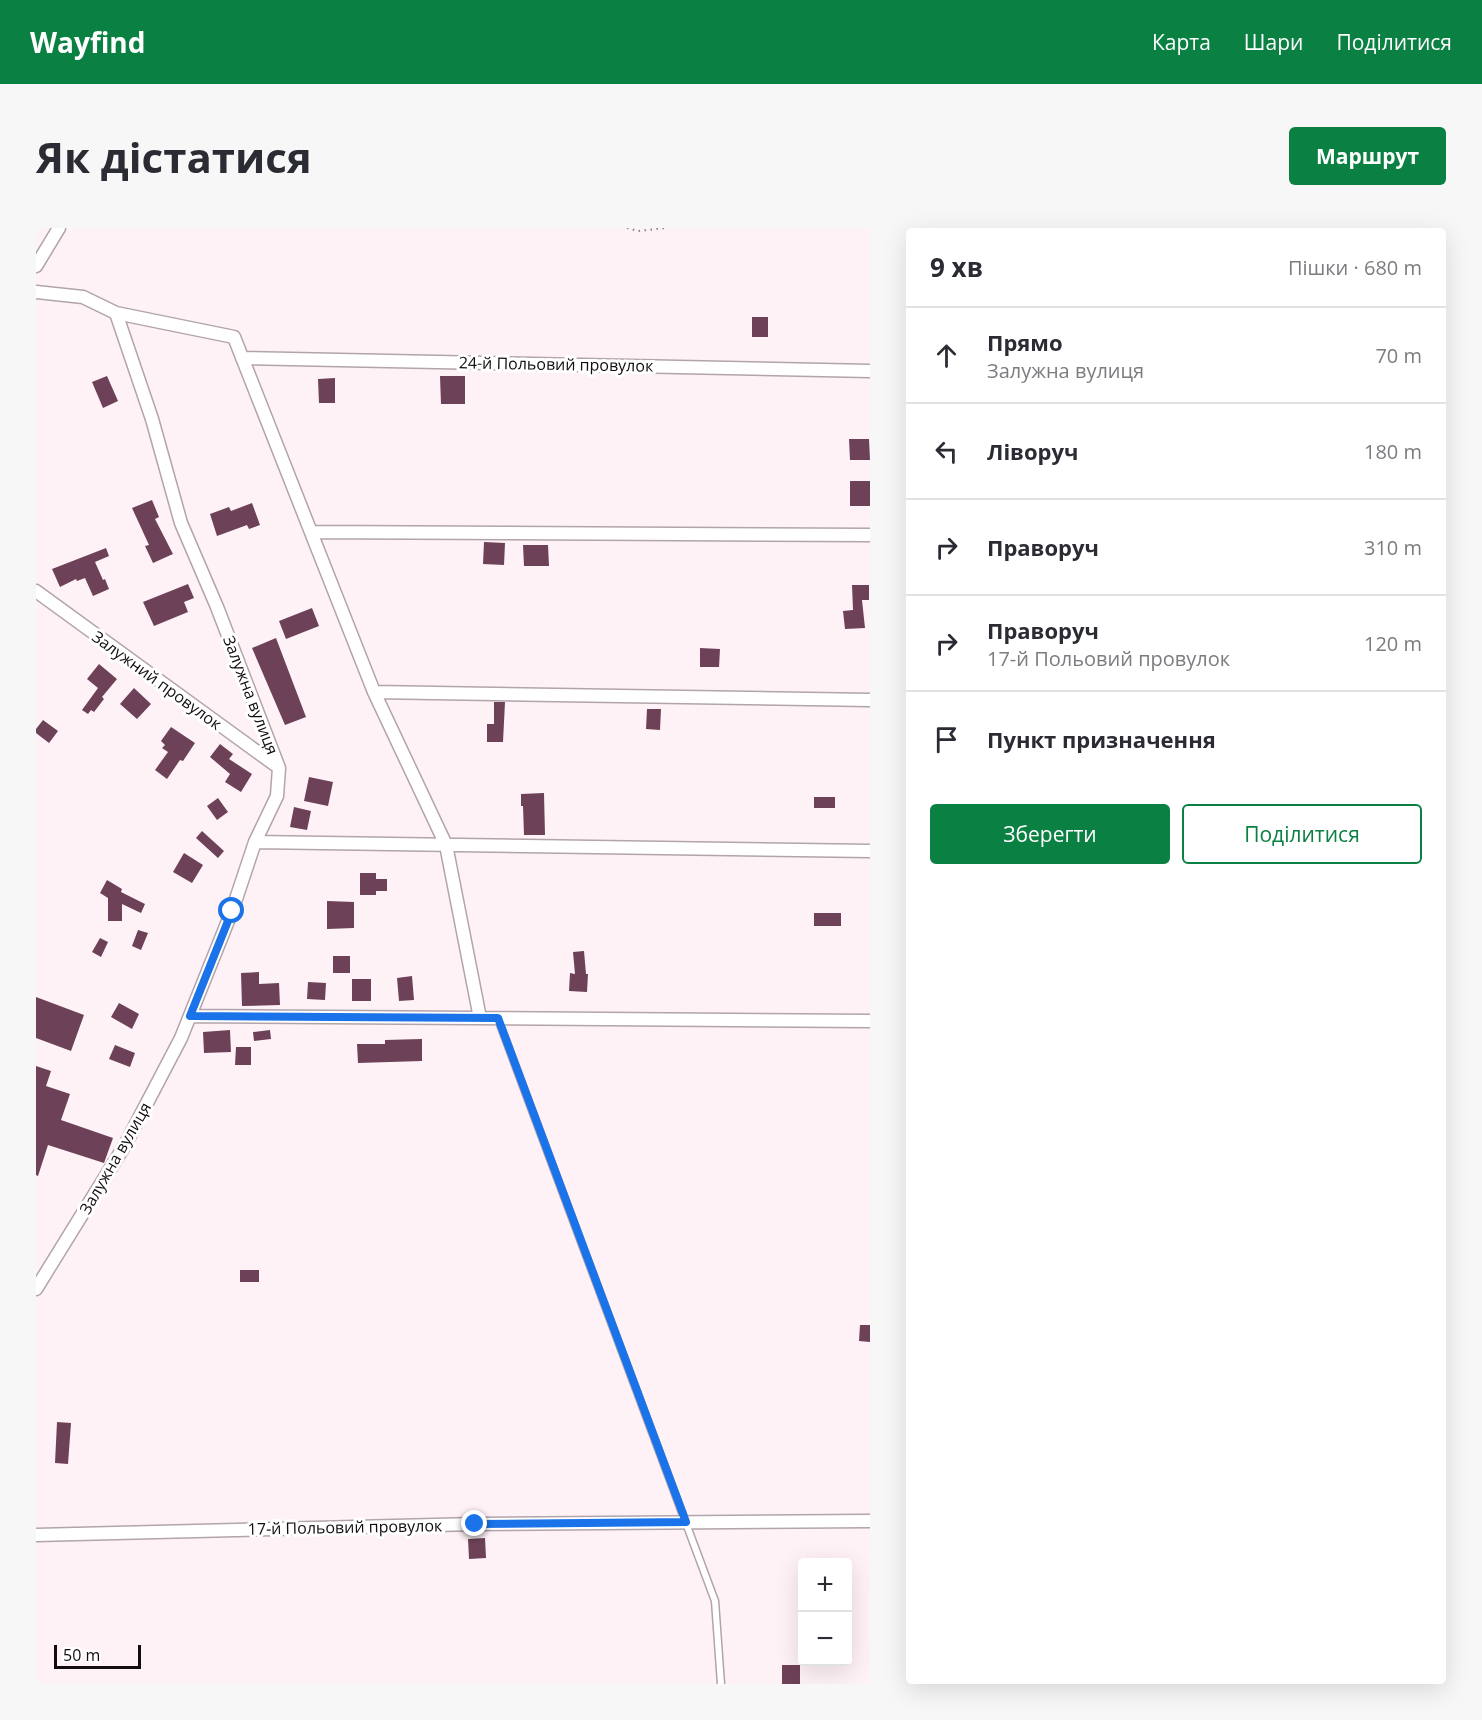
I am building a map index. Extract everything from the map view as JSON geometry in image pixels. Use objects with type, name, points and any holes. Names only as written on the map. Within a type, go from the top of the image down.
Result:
[{"type":"street","points":[[36,266],[59,228]]},
{"type":"street","points":[[36,292],[83,297],[116,313],[234,337],[374,692],[446,845],[480,1018]]},
{"type":"street","name":"Залужна вулиця","points":[[36,1289],[125,1145],[181,1038],[232,911],[255,842],[277,796],[279,768],[217,607],[181,523],[152,419],[116,313]]},
{"type":"street","name":"24-й Польовий провулок","points":[[242,358],[870,371]]},
{"type":"street","points":[[311,532],[870,535]]},
{"type":"street","name":"Залужний провулок","points":[[36,591],[279,768]]},
{"type":"street","points":[[374,692],[870,700]]},
{"type":"street","points":[[255,842],[870,851]]},
{"type":"street","points":[[190,1016],[870,1021]]},
{"type":"street","name":"17-й Польовий провулок","points":[[36,1535],[475,1524],[870,1521]]},
{"type":"lane","points":[[498,1018],[715,1601],[721,1684]]},
{"type":"path","points":[[627,228],[638,231],[666,228]]},
{"type":"building","points":[[752,317],[768,317],[768,337],[752,337]]},
{"type":"building","points":[[107,376],[118,401],[103,408],[92,382]]},
{"type":"building","points":[[440,376],[465,376],[465,404],[441,404]]},
{"type":"building","points":[[335,378],[335,403],[319,403],[318,379]]},
{"type":"building","points":[[849,439],[869,439],[870,460],[850,460]]},
{"type":"building","points":[[850,481],[870,481],[870,506],[850,506]]},
{"type":"building","points":[[152,500],[159,517],[155,519],[173,554],[153,563],[145,546],[149,545],[132,508]]},
{"type":"building","points":[[252,503],[260,525],[249,529],[247,525],[217,536],[210,514],[229,507],[231,511]]},
{"type":"building","points":[[484,542],[505,543],[504,565],[483,564]]},
{"type":"building","points":[[523,545],[548,545],[549,566],[524,566]]},
{"type":"building","points":[[106,548],[109,556],[95,562],[109,589],[93,596],[85,578],[77,581],[76,579],[60,587],[52,569]]},
{"type":"building","points":[[188,584],[194,598],[184,602],[188,612],[154,626],[143,602]]},
{"type":"building","points":[[852,585],[869,585],[869,600],[862,600],[865,628],[845,629],[843,611],[853,610]]},
{"type":"building","points":[[312,608],[319,626],[286,639],[279,621]]},
{"type":"building","points":[[276,638],[306,717],[285,725],[252,648]]},
{"type":"building","points":[[700,648],[720,649],[719,667],[700,667]]},
{"type":"building","points":[[99,664],[117,679],[102,697],[104,699],[94,712],[91,710],[88,714],[82,710],[98,688],[87,679]]},
{"type":"building","points":[[134,688],[151,704],[137,719],[120,704]]},
{"type":"building","points":[[494,702],[505,702],[503,742],[487,742],[487,724],[494,724]]},
{"type":"building","points":[[647,709],[661,709],[660,730],[646,729]]},
{"type":"building","points":[[43,720],[58,731],[49,743],[36,733],[36,729]]},
{"type":"building","points":[[171,727],[195,743],[167,779],[155,770],[168,752],[162,748],[165,745],[161,741]]},
{"type":"building","points":[[220,744],[233,754],[229,759],[252,774],[241,792],[225,782],[230,774],[210,757]]},
{"type":"building","points":[[309,777],[333,782],[328,806],[304,801]]},
{"type":"building","points":[[544,793],[545,835],[524,835],[521,794]]},
{"type":"building","points":[[814,797],[835,797],[835,808],[814,808]]},
{"type":"building","points":[[218,798],[228,812],[217,820],[207,806]]},
{"type":"building","points":[[294,807],[311,811],[307,830],[290,827]]},
{"type":"building","points":[[202,831],[224,851],[218,858],[196,838]]},
{"type":"building","points":[[184,853],[203,865],[192,883],[173,872]]},
{"type":"building","points":[[360,873],[376,873],[376,879],[387,879],[387,891],[376,891],[376,895],[360,895]]},
{"type":"building","points":[[107,880],[122,889],[121,892],[145,904],[141,913],[122,904],[122,921],[108,921],[108,898],[100,893]]},
{"type":"building","points":[[327,901],[354,902],[354,928],[327,929]]},
{"type":"building","points":[[814,913],[841,913],[841,926],[814,926]]},
{"type":"building","points":[[138,930],[148,933],[141,950],[132,946]]},
{"type":"building","points":[[100,938],[108,942],[101,957],[92,952]]},
{"type":"building","points":[[584,951],[586,974],[588,974],[587,992],[569,991],[570,973],[575,974],[573,952]]},
{"type":"building","points":[[333,956],[350,956],[350,973],[333,973]]},
{"type":"building","points":[[259,972],[259,984],[279,983],[280,1005],[242,1006],[241,973]]},
{"type":"building","points":[[412,976],[414,1000],[399,1001],[397,978]]},
{"type":"building","points":[[352,979],[371,979],[371,1001],[352,1001]]},
{"type":"building","points":[[308,982],[326,983],[325,1000],[307,999]]},
{"type":"building","points":[[36,997],[84,1015],[71,1051],[36,1038]]},
{"type":"building","points":[[119,1003],[139,1014],[132,1029],[111,1017]]},
{"type":"building","points":[[230,1030],[231,1052],[204,1053],[203,1032]]},
{"type":"building","points":[[270,1030],[271,1039],[254,1041],[253,1032]]},
{"type":"building","points":[[422,1039],[422,1061],[358,1063],[357,1044],[385,1044],[385,1040]]},
{"type":"building","points":[[115,1045],[135,1053],[130,1067],[109,1059]]},
{"type":"building","points":[[236,1047],[251,1047],[251,1065],[235,1065]]},
{"type":"building","points":[[36,1066],[51,1071],[46,1086],[70,1094],[61,1120],[113,1138],[104,1163],[48,1145],[38,1176],[36,1175]]},
{"type":"building","points":[[240,1270],[259,1270],[259,1282],[240,1282]]},
{"type":"building","points":[[860,1325],[870,1325],[870,1342],[859,1341]]},
{"type":"building","points":[[57,1422],[71,1423],[68,1464],[55,1463]]},
{"type":"building","points":[[485,1538],[486,1558],[469,1559],[468,1539]]},
{"type":"building","points":[[782,1665],[800,1666],[800,1684],[782,1684]]},
{"type":"route","points":[[232,911],[190,1016],[498,1018],[686,1522],[475,1524]]}]
